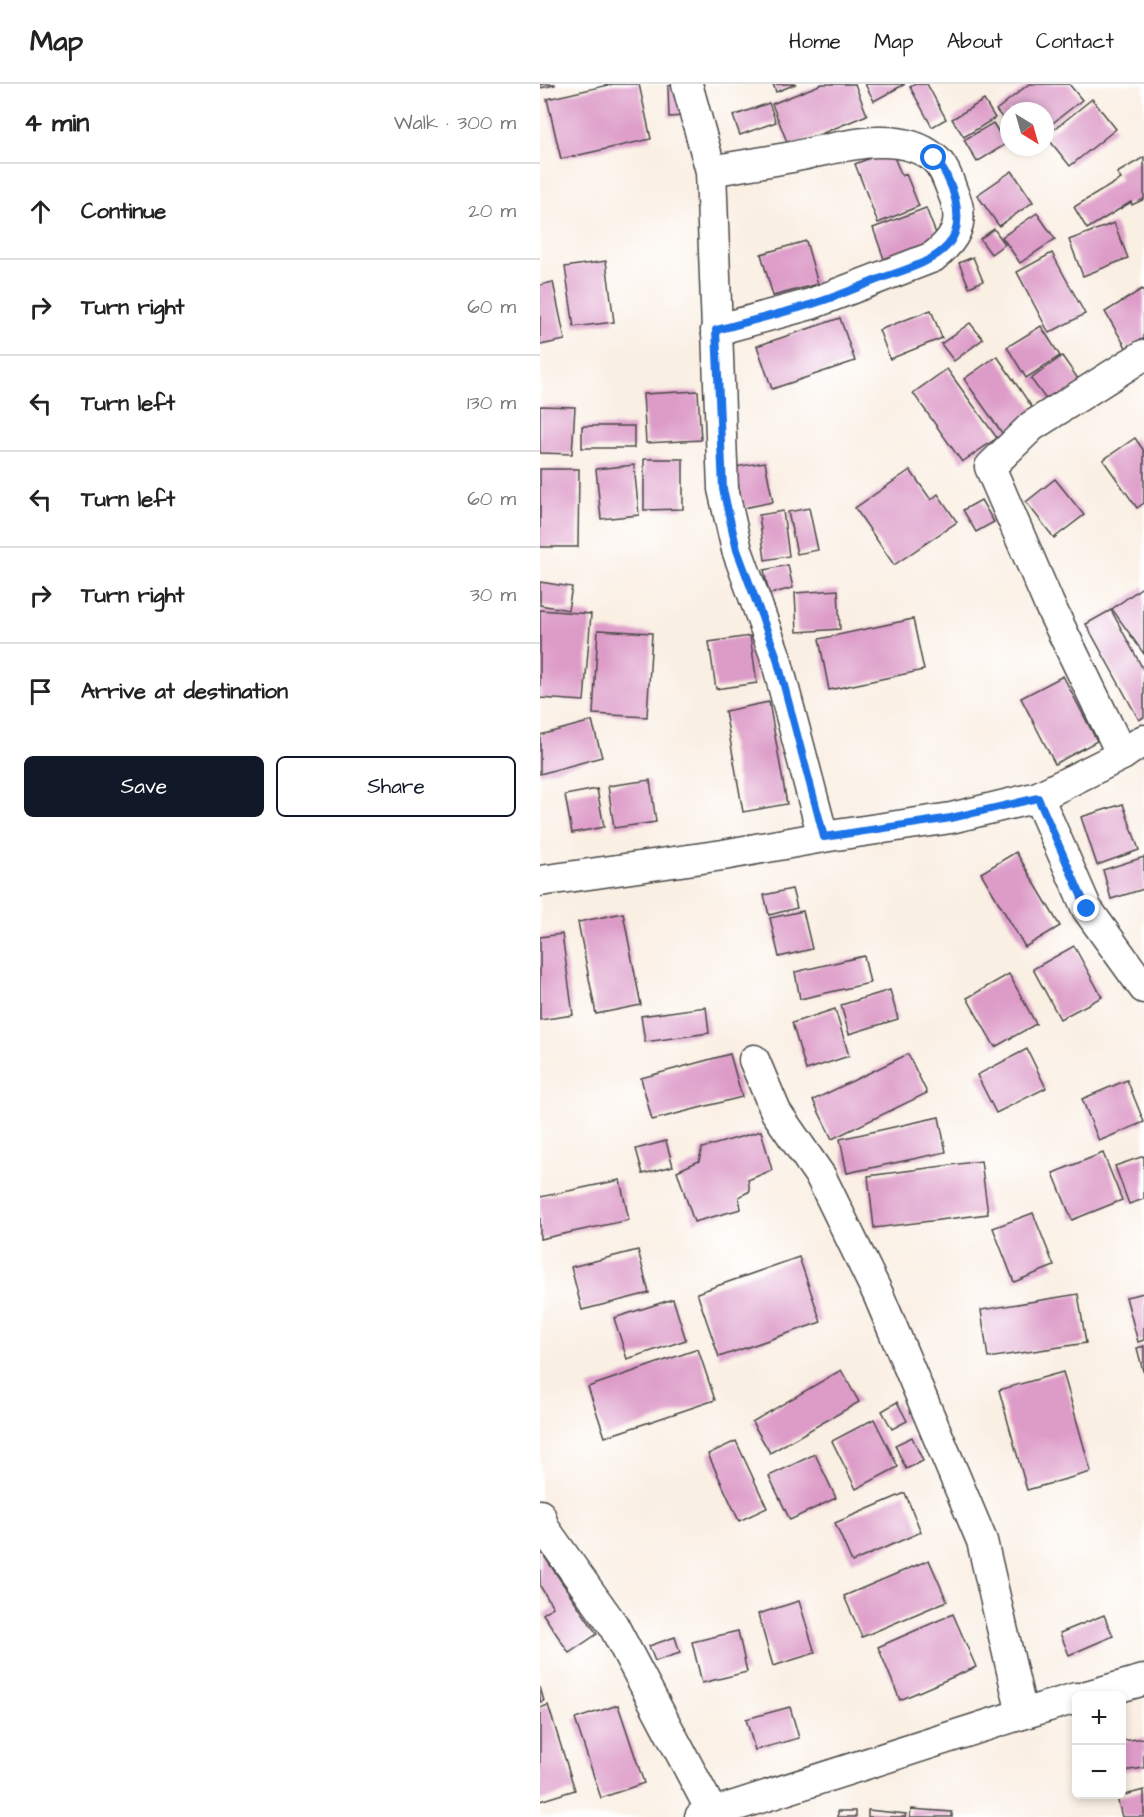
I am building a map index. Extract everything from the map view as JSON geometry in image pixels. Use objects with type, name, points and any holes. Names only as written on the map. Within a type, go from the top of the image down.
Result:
[{"type":"street","points":[[687,84],[711,171],[723,489],[737,550],[776,655],[824,837]]},
{"type":"street","points":[[711,171],[864,143],[903,144],[923,151],[943,167],[957,204],[958,218],[955,233],[948,245],[933,257],[811,304],[716,330]]},
{"type":"street","points":[[540,881],[723,855],[951,818],[1038,798],[1133,747],[1049,604],[990,467],[1032,426],[1144,355]]},
{"type":"street","points":[[1038,798],[1087,909],[1144,988]]},
{"type":"street","points":[[754,1060],[777,1112],[821,1177],[878,1294],[982,1540],[1022,1714]]},
{"type":"street","points":[[540,1515],[544,1528],[613,1625],[706,1815],[1072,1699]]},
{"type":"street","points":[[1102,1691],[1144,1680]]},
{"type":"building","points":[[540,84],[555,84],[555,85],[540,88]]},
{"type":"building","points":[[613,84],[639,84],[651,139],[561,159],[547,99]]},
{"type":"building","points":[[773,84],[796,84],[776,92]]},
{"type":"building","points":[[822,84],[855,84],[867,115],[789,147],[772,104]]},
{"type":"building","points":[[865,84],[905,84],[874,101]]},
{"type":"building","points":[[915,84],[927,84],[946,119],[932,127],[910,87]]},
{"type":"building","points":[[1029,84],[1069,84],[1082,100],[1054,122],[1054,102],[1006,102]]},
{"type":"building","points":[[668,86],[684,86],[685,116],[669,117]]},
{"type":"building","points":[[1092,99],[1116,129],[1070,166],[1054,146],[1054,130]]},
{"type":"building","points":[[984,100],[995,118],[964,137],[952,119]]},
{"type":"building","points":[[769,103],[776,122],[740,135],[733,116]]},
{"type":"building","points":[[993,123],[1000,134],[1000,148],[977,162],[964,140]]},
{"type":"building","points":[[891,150],[902,176],[906,174],[919,206],[878,223],[855,164]]},
{"type":"building","points":[[1144,157],[1144,199],[1132,205],[1131,202],[1087,229],[1074,207],[1121,179],[1117,173]]},
{"type":"building","points":[[1012,171],[1033,202],[999,226],[977,195]]},
{"type":"building","points":[[926,208],[938,239],[884,259],[873,228]]},
{"type":"building","points":[[1037,213],[1055,239],[1020,263],[1002,237]]},
{"type":"building","points":[[1114,223],[1128,258],[1083,276],[1069,240]]},
{"type":"building","points":[[994,229],[1005,244],[991,254],[980,239]]},
{"type":"building","points":[[806,241],[818,284],[773,296],[761,254]]},
{"type":"building","points":[[1052,253],[1085,314],[1049,333],[1017,272]]},
{"type":"building","points":[[973,257],[983,281],[969,287],[959,263]]},
{"type":"building","points":[[606,261],[614,322],[574,327],[565,267]]},
{"type":"building","points":[[553,282],[565,340],[540,345],[540,285]]},
{"type":"building","points":[[1142,289],[1144,292],[1144,348],[1142,349],[1137,342],[1127,349],[1105,312]]},
{"type":"building","points":[[931,310],[942,338],[890,359],[879,330]]},
{"type":"building","points":[[840,318],[855,361],[772,389],[757,346]]},
{"type":"building","points":[[970,323],[983,339],[954,361],[941,344]]},
{"type":"building","points":[[1041,326],[1060,356],[1026,378],[1007,347]]},
{"type":"building","points":[[997,356],[1036,413],[1004,436],[964,379]]},
{"type":"building","points":[[1062,356],[1081,383],[1050,405],[1031,379]]},
{"type":"building","points":[[947,369],[997,438],[962,462],[913,393]]},
{"type":"building","points":[[698,391],[701,440],[646,443],[643,394]]},
{"type":"building","points":[[540,406],[575,407],[572,454],[540,453]]},
{"type":"building","points":[[582,426],[634,426],[634,448],[582,448]]},
{"type":"building","points":[[1135,438],[1144,451],[1144,503],[1137,508],[1103,460]]},
{"type":"building","points":[[644,459],[683,459],[683,509],[644,510]]},
{"type":"building","points":[[765,462],[773,502],[743,508],[735,467]]},
{"type":"building","points":[[634,465],[639,515],[601,519],[596,469]]},
{"type":"building","points":[[540,469],[579,469],[578,547],[540,547]]},
{"type":"building","points":[[910,470],[931,500],[938,494],[957,522],[894,565],[855,508]]},
{"type":"building","points":[[1055,479],[1084,515],[1054,538],[1026,502]]},
{"type":"building","points":[[981,500],[994,522],[976,532],[963,510]]},
{"type":"building","points":[[809,508],[818,550],[797,554],[788,512]]},
{"type":"building","points":[[783,511],[789,556],[765,560],[759,515]]},
{"type":"building","points":[[788,565],[793,588],[769,594],[764,570]]},
{"type":"building","points":[[540,582],[572,587],[568,610],[540,605]]},
{"type":"building","points":[[1144,586],[1144,654],[1112,609]]},
{"type":"building","points":[[838,590],[840,629],[797,632],[795,593]]},
{"type":"building","points":[[540,610],[591,614],[584,701],[540,698]]},
{"type":"building","points":[[1111,610],[1144,671],[1144,717],[1139,720],[1086,624]]},
{"type":"building","points":[[913,619],[924,670],[829,690],[819,639]]},
{"type":"building","points":[[598,630],[652,633],[647,717],[593,714]]},
{"type":"building","points":[[750,636],[757,683],[716,689],[709,642]]},
{"type":"building","points":[[1063,676],[1097,741],[1055,764],[1021,698]]},
{"type":"building","points":[[769,702],[787,804],[743,812],[725,711]]},
{"type":"building","points":[[592,721],[602,757],[540,774],[540,735]]},
{"type":"building","points":[[650,780],[656,822],[614,828],[608,786]]},
{"type":"building","points":[[597,789],[604,827],[572,833],[565,795]]},
{"type":"building","points":[[1123,804],[1139,850],[1097,865],[1081,817]]},
{"type":"building","points":[[1016,852],[1060,926],[1025,947],[981,873]]},
{"type":"building","points":[[1144,857],[1144,889],[1111,899],[1103,870]]},
{"type":"building","points":[[792,889],[797,908],[769,915],[764,895]]},
{"type":"building","points":[[803,911],[812,949],[779,957],[770,918]]},
{"type":"building","points":[[623,913],[641,1005],[596,1014],[578,922]]},
{"type":"building","points":[[562,934],[573,1015],[540,1020],[540,937]]},
{"type":"building","points":[[1074,946],[1102,997],[1060,1019],[1033,969]]},
{"type":"building","points":[[864,956],[870,983],[800,999],[795,972]]},
{"type":"building","points":[[1009,974],[1036,1024],[995,1047],[967,998]]},
{"type":"building","points":[[890,990],[898,1019],[849,1034],[841,1005]]},
{"type":"building","points":[[706,1007],[709,1033],[645,1042],[641,1016]]},
{"type":"building","points":[[835,1009],[849,1056],[806,1070],[792,1023]]},
{"type":"building","points":[[1027,1049],[1046,1088],[996,1113],[977,1075]]},
{"type":"building","points":[[730,1054],[742,1097],[652,1120],[641,1078]]},
{"type":"building","points":[[908,1054],[927,1093],[832,1139],[813,1100]]},
{"type":"building","points":[[1127,1080],[1144,1122],[1099,1141],[1082,1099]]},
{"type":"building","points":[[939,1117],[946,1152],[847,1173],[840,1139]]},
{"type":"building","points":[[761,1131],[772,1170],[748,1180],[750,1191],[739,1197],[741,1209],[694,1222],[677,1171],[699,1161],[702,1148]]},
{"type":"building","points":[[666,1141],[673,1166],[643,1174],[636,1149]]},
{"type":"building","points":[[1103,1153],[1122,1200],[1072,1220],[1053,1173]]},
{"type":"building","points":[[1144,1156],[1144,1199],[1129,1204],[1115,1166]]},
{"type":"building","points":[[981,1161],[988,1214],[874,1228],[868,1176]]},
{"type":"building","points":[[620,1180],[629,1220],[540,1239],[540,1197]]},
{"type":"building","points":[[1033,1213],[1054,1266],[1014,1282],[993,1228]]},
{"type":"building","points":[[638,1250],[649,1293],[582,1310],[571,1267]]},
{"type":"building","points":[[799,1257],[821,1322],[719,1357],[697,1293]]},
{"type":"building","points":[[1144,1293],[1144,1340],[1138,1342],[1126,1297]]},
{"type":"building","points":[[1078,1294],[1086,1343],[988,1358],[981,1310]]},
{"type":"building","points":[[673,1299],[686,1340],[627,1359],[614,1318]]},
{"type":"building","points":[[1144,1346],[1144,1370],[1143,1371],[1137,1348]]},
{"type":"building","points":[[698,1349],[715,1400],[605,1437],[588,1387]]},
{"type":"building","points":[[841,1370],[859,1402],[770,1453],[752,1422]]},
{"type":"building","points":[[1063,1372],[1091,1472],[1027,1490],[999,1390]]},
{"type":"building","points":[[897,1402],[907,1421],[892,1429],[882,1411]]},
{"type":"building","points":[[874,1419],[898,1467],[856,1489],[832,1441]]},
{"type":"building","points":[[912,1437],[923,1461],[906,1469],[895,1445]]},
{"type":"building","points":[[736,1441],[767,1508],[739,1521],[708,1454]]},
{"type":"building","points":[[815,1454],[836,1498],[790,1520],[769,1476]]},
{"type":"building","points":[[905,1493],[921,1532],[852,1562],[835,1523]]},
{"type":"building","points":[[540,1550],[597,1634],[569,1653],[543,1614],[553,1607],[540,1586]]},
{"type":"building","points":[[929,1560],[947,1601],[862,1637],[844,1596]]},
{"type":"building","points":[[799,1601],[815,1653],[773,1666],[758,1614]]},
{"type":"building","points":[[953,1614],[976,1667],[900,1700],[878,1647]]},
{"type":"building","points":[[1104,1615],[1113,1636],[1069,1655],[1060,1633]]},
{"type":"building","points":[[738,1631],[747,1672],[702,1683],[692,1642]]},
{"type":"building","points":[[675,1637],[680,1653],[655,1661],[649,1646]]},
{"type":"building","points":[[540,1687],[544,1701],[540,1702]]},
{"type":"building","points":[[548,1705],[575,1790],[540,1801],[540,1708]]},
{"type":"building","points":[[618,1705],[644,1783],[601,1798],[575,1719]]},
{"type":"building","points":[[790,1707],[799,1738],[755,1750],[746,1719]]},
{"type":"building","points":[[1144,1738],[1144,1768],[1126,1770],[1126,1740]]},
{"type":"building","points":[[1144,1790],[1144,1817],[1122,1817],[1118,1799],[1126,1799],[1126,1795]]},
{"type":"building","points":[[911,1809],[952,1812],[952,1817],[910,1817]]},
{"type":"building","points":[[868,1810],[906,1814],[905,1817],[868,1817]]},
{"type":"building","points":[[838,1811],[856,1811],[856,1817],[838,1817]]},
{"type":"route","points":[[934,158],[943,167],[957,204],[958,218],[955,233],[948,245],[933,257],[811,304],[716,330],[723,489],[737,550],[776,655],[824,837],[951,818],[1038,798],[1087,909]]}]
